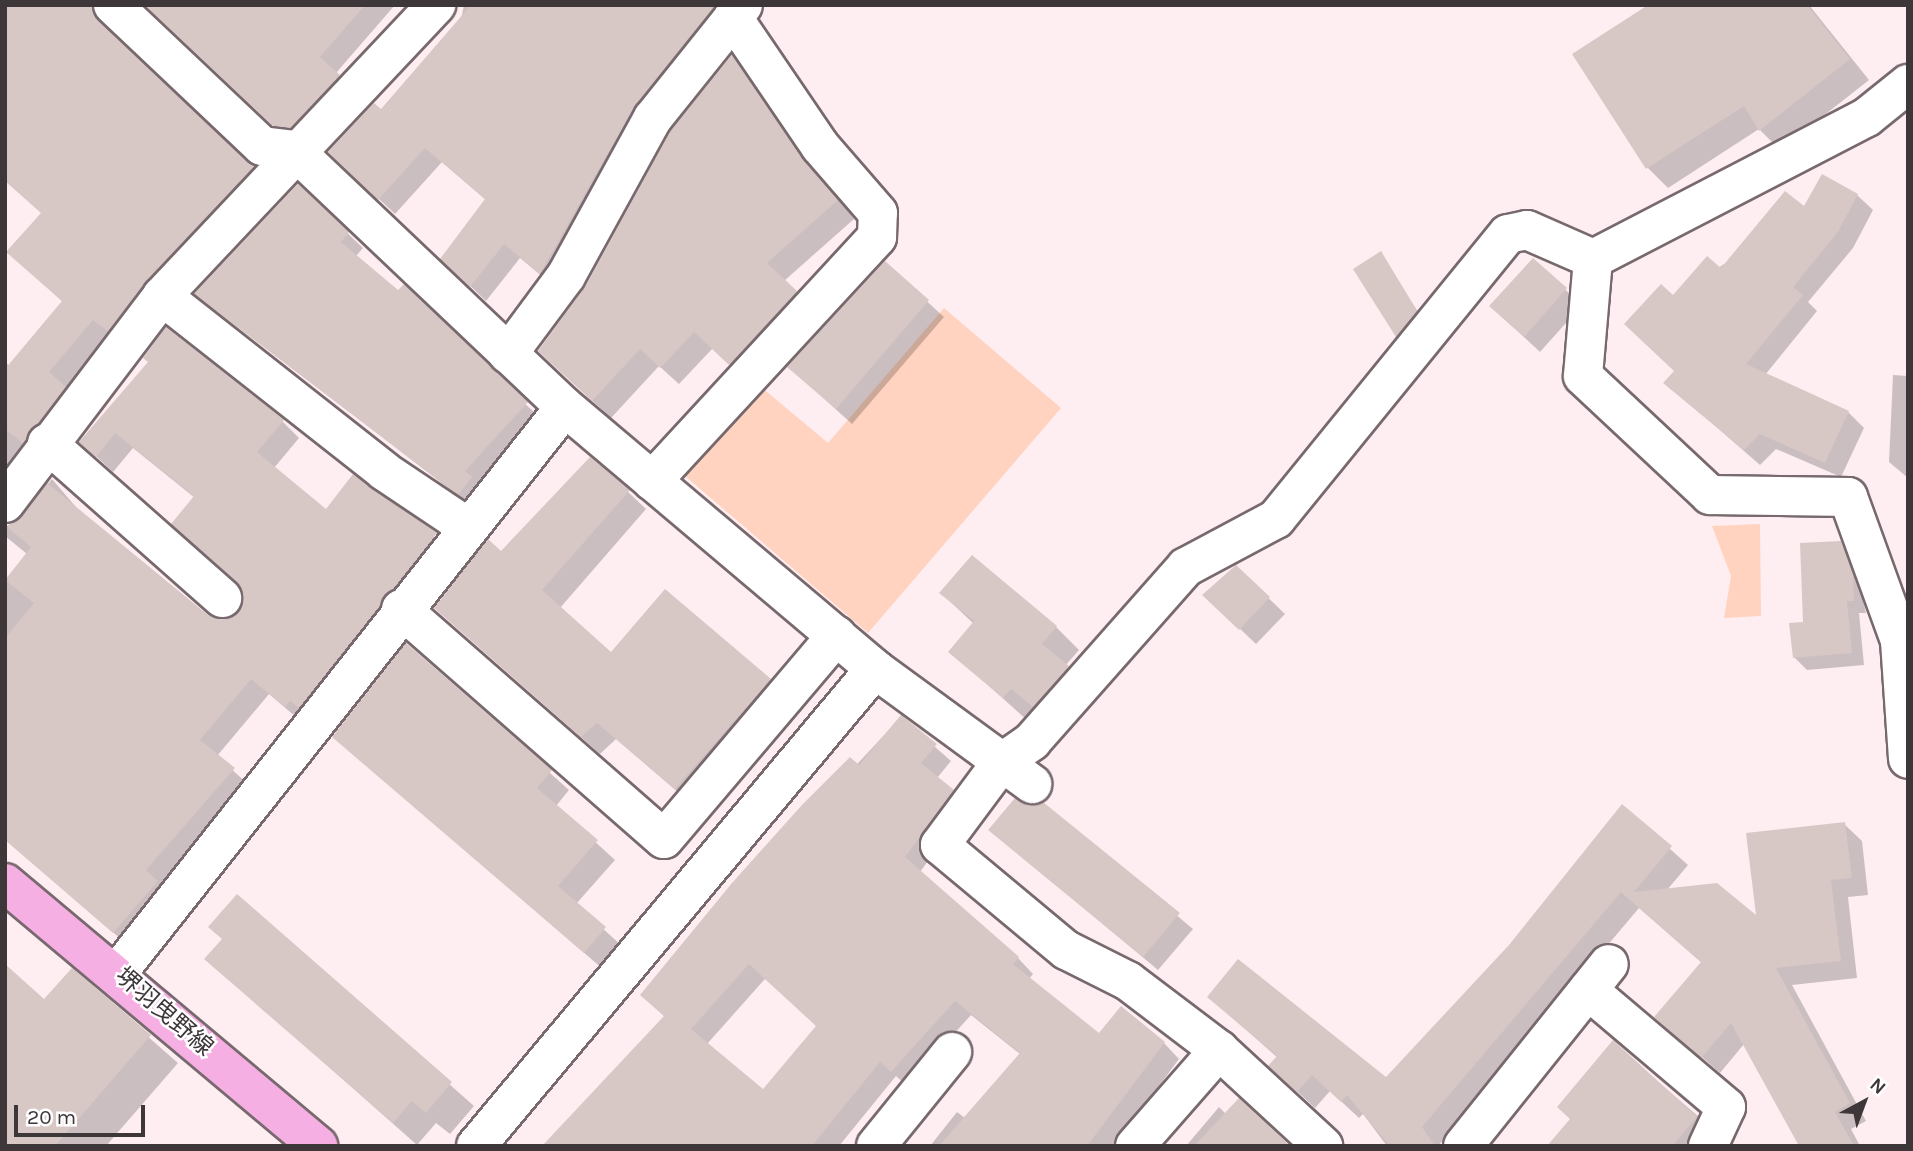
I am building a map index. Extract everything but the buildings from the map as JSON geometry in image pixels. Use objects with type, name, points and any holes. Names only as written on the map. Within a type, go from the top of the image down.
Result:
[{"type":"main road","name":"堺羽曳野線","points":[[5,883],[118,972],[318,1146]]},
{"type":"street","points":[[113,5],[262,146],[294,150],[565,407],[652,481],[875,669],[1032,784]]},
{"type":"street","points":[[5,503],[47,443],[162,296],[294,150],[436,5]]},
{"type":"street","points":[[508,354],[566,276],[653,118],[738,12],[820,146],[878,213],[877,237],[652,481]]},
{"type":"street","points":[[1593,259],[1867,117],[1908,84]]},
{"type":"street","points":[[1323,1146],[1219,1050],[1128,981],[1066,950],[940,845],[1001,763],[1032,741],[1186,567],[1276,519],[1508,234],[1527,230],[1593,259]]},
{"type":"street","points":[[1593,259],[1583,376],[1710,495],[1848,497],[1904,639],[1908,759]]},
{"type":"street","points":[[162,296],[384,471],[466,526]]},
{"type":"street","points":[[118,972],[466,526],[565,407]]},
{"type":"street","points":[[47,443],[222,598]]},
{"type":"street","points":[[401,610],[664,839],[837,635]]},
{"type":"street","points":[[476,1146],[875,669]]},
{"type":"street","points":[[1474,1142],[1599,977],[1726,1107],[1708,1146]]},
{"type":"street","points":[[1135,1146],[1219,1050]]},
{"type":"street","points":[[876,1146],[952,1052]]},
{"type":"shaded area","points":[[944,308],[1061,408],[868,633],[685,476],[761,387],[828,443]]},
{"type":"shaded area","points":[[1760,524],[1761,616],[1724,618],[1731,576],[1712,526]]}]
